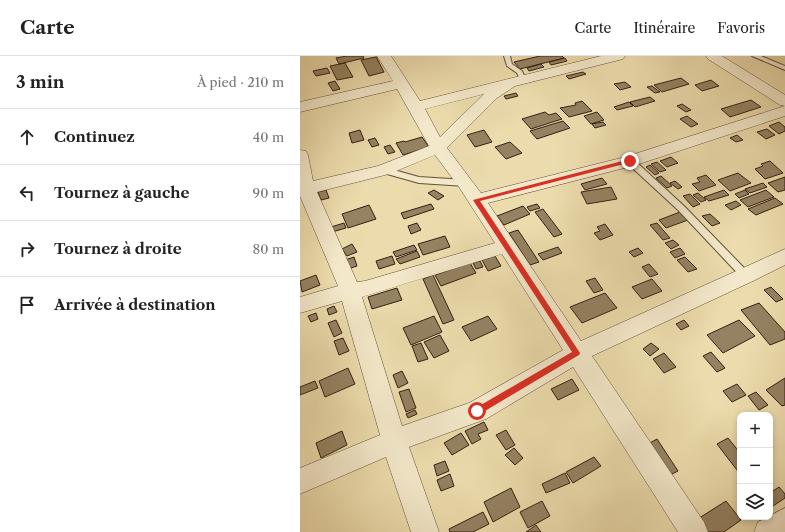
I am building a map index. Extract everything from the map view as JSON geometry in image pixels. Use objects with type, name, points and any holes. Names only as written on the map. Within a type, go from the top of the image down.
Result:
[{"type":"street","points":[[384,56],[416,107],[438,148],[471,191],[694,532]]},
{"type":"street","points":[[713,56],[785,102]]},
{"type":"street","points":[[416,107],[610,57]]},
{"type":"street","points":[[303,189],[384,170],[438,148],[492,95],[516,82]]},
{"type":"street","points":[[300,107],[401,84]]},
{"type":"street","points":[[471,191],[630,161],[785,111]]},
{"type":"street","points":[[300,155],[303,189],[350,291],[394,441],[426,532]]},
{"type":"street","points":[[300,305],[350,291],[365,289],[507,246]]},
{"type":"street","points":[[300,481],[394,441],[477,411],[577,353],[746,276],[785,256]]},
{"type":"street","points":[[768,532],[785,522]]},
{"type":"lane","points":[[507,56],[509,64],[520,72],[516,82]]},
{"type":"lane","points":[[755,56],[785,68]]},
{"type":"lane","points":[[630,161],[681,208],[746,276]]},
{"type":"lane","points":[[384,170],[419,180],[471,191]]},
{"type":"building","points":[[363,56],[364,58],[339,64],[336,58]]},
{"type":"building","points":[[540,56],[562,56],[564,58],[520,69],[514,62]]},
{"type":"building","points":[[376,57],[384,72],[369,76],[361,60]]},
{"type":"building","points":[[565,58],[567,61],[551,65],[549,62]]},
{"type":"building","points":[[345,63],[353,77],[337,80],[330,66]]},
{"type":"building","points":[[541,64],[544,67],[529,71],[527,68]]},
{"type":"building","points":[[327,68],[330,73],[316,76],[313,71]]},
{"type":"building","points":[[583,72],[586,74],[569,79],[566,76]]},
{"type":"building","points":[[681,78],[689,84],[662,92],[654,85]]},
{"type":"building","points":[[711,80],[719,86],[702,91],[695,85]]},
{"type":"building","points":[[335,81],[340,89],[333,91],[328,83]]},
{"type":"building","points":[[625,82],[631,87],[620,90],[614,84]]},
{"type":"building","points":[[652,86],[660,92],[655,93],[647,87]]},
{"type":"building","points":[[516,93],[518,96],[506,99],[504,96]]},
{"type":"building","points":[[650,97],[655,101],[635,107],[630,102]]},
{"type":"building","points":[[751,100],[761,107],[730,117],[721,109]]},
{"type":"building","points":[[582,101],[592,111],[569,117],[560,108],[576,105],[575,103]]},
{"type":"building","points":[[629,102],[633,106],[617,110],[614,107]]},
{"type":"building","points":[[682,104],[691,110],[686,112],[677,106]]},
{"type":"building","points":[[545,112],[549,115],[556,113],[562,119],[531,129],[522,119]]},
{"type":"building","points":[[597,112],[604,120],[591,124],[584,116]]},
{"type":"building","points":[[687,116],[698,124],[691,127],[680,119]]},
{"type":"building","points":[[563,121],[570,128],[537,139],[530,131]]},
{"type":"building","points":[[603,122],[606,125],[595,128],[592,124]]},
{"type":"building","points":[[779,122],[785,127],[785,131],[779,134],[769,126]]},
{"type":"building","points":[[767,129],[775,135],[766,139],[757,132]]},
{"type":"building","points":[[360,130],[364,140],[352,143],[349,133]]},
{"type":"building","points":[[484,130],[492,142],[475,147],[467,135]]},
{"type":"building","points":[[737,135],[743,140],[736,142],[730,138]]},
{"type":"building","points":[[422,137],[429,147],[403,155],[396,143],[405,142]]},
{"type":"building","points":[[375,138],[379,145],[372,147],[368,140]]},
{"type":"building","points":[[510,142],[522,153],[506,159],[495,147]]},
{"type":"building","points":[[390,145],[395,152],[388,154],[384,147]]},
{"type":"building","points":[[671,157],[678,163],[667,167],[660,161]]},
{"type":"building","points":[[770,161],[783,173],[765,179],[755,169],[763,166],[761,164]]},
{"type":"building","points":[[657,162],[666,170],[660,172],[651,164]]},
{"type":"building","points":[[650,165],[659,173],[655,175],[646,167]]},
{"type":"building","points":[[738,173],[751,183],[730,191],[718,180]]},
{"type":"building","points":[[706,175],[716,185],[699,191],[692,184],[700,182],[697,178]]},
{"type":"building","points":[[661,176],[672,186],[667,188],[656,178]]},
{"type":"building","points":[[785,177],[785,190],[778,192],[768,183]]},
{"type":"building","points":[[602,178],[607,184],[585,190],[581,184]]},
{"type":"building","points":[[675,181],[682,187],[678,189],[670,183]]},
{"type":"building","points":[[763,183],[767,187],[750,193],[745,189]]},
{"type":"building","points":[[611,187],[617,199],[587,204],[581,192]]},
{"type":"building","points":[[326,190],[329,198],[321,200],[318,192]]},
{"type":"building","points":[[434,190],[444,196],[438,200],[428,193]]},
{"type":"building","points":[[724,190],[729,195],[709,201],[704,197]]},
{"type":"building","points":[[745,190],[749,194],[739,198],[735,194]]},
{"type":"building","points":[[766,190],[774,197],[748,207],[740,200]]},
{"type":"building","points":[[698,193],[706,200],[701,202],[693,195]]},
{"type":"building","points":[[690,194],[700,204],[693,207],[683,196]]},
{"type":"building","points":[[775,198],[783,204],[756,215],[748,209]]},
{"type":"building","points":[[736,201],[741,205],[731,210],[725,205]]},
{"type":"building","points":[[431,204],[434,209],[404,219],[401,213]]},
{"type":"building","points":[[537,204],[540,208],[530,211],[527,207]]},
{"type":"building","points":[[369,205],[376,219],[348,228],[342,214]]},
{"type":"building","points":[[523,206],[530,214],[504,225],[497,216]]},
{"type":"building","points":[[543,209],[562,234],[554,237],[535,212]]},
{"type":"building","points":[[680,212],[688,220],[666,228],[659,220]]},
{"type":"building","points":[[710,214],[720,223],[712,226],[702,216]]},
{"type":"building","points":[[344,223],[346,228],[332,232],[331,227]]},
{"type":"building","points":[[417,223],[421,230],[411,234],[408,226]]},
{"type":"building","points":[[657,223],[670,238],[663,240],[650,225]]},
{"type":"building","points":[[605,224],[613,235],[600,240],[594,233],[600,231],[597,227]]},
{"type":"building","points":[[518,230],[539,262],[530,265],[509,233]]},
{"type":"building","points":[[445,236],[450,247],[423,255],[418,244]]},
{"type":"building","points":[[673,240],[679,245],[671,249],[665,243]]},
{"type":"building","points":[[352,244],[357,252],[347,256],[342,249]]},
{"type":"building","points":[[414,245],[417,250],[396,257],[393,252]]},
{"type":"building","points":[[558,247],[562,253],[543,260],[538,254]]},
{"type":"building","points":[[638,248],[643,253],[634,257],[629,252]]},
{"type":"building","points":[[680,248],[685,254],[675,258],[670,252]]},
{"type":"building","points":[[417,251],[420,257],[400,264],[396,259]]},
{"type":"building","points":[[392,256],[395,264],[379,269],[376,261]]},
{"type":"building","points":[[495,256],[501,266],[488,271],[482,260]]},
{"type":"building","points":[[354,257],[357,266],[348,269],[345,260]]},
{"type":"building","points":[[685,257],[697,269],[688,272],[677,260]]},
{"type":"building","points":[[480,261],[483,267],[476,269],[473,263]]},
{"type":"building","points":[[470,263],[476,273],[441,286],[435,275]]},
{"type":"building","points":[[649,264],[658,274],[650,277],[642,267]]},
{"type":"building","points":[[316,275],[320,285],[302,292],[300,281]]},
{"type":"building","points":[[433,275],[454,320],[443,324],[423,279]]},
{"type":"building","points":[[595,278],[603,290],[594,293],[586,281]]},
{"type":"building","points":[[652,279],[662,291],[642,299],[632,287]]},
{"type":"building","points":[[771,287],[783,299],[776,302],[764,290]]},
{"type":"building","points":[[397,288],[402,300],[372,309],[368,297]]},
{"type":"building","points":[[605,293],[617,308],[582,323],[570,307]]},
{"type":"building","points":[[759,303],[785,332],[785,339],[770,345],[741,310]]},
{"type":"building","points":[[334,306],[337,312],[329,315],[327,309]]},
{"type":"building","points":[[316,313],[318,319],[311,322],[308,316]]},
{"type":"building","points":[[434,316],[442,332],[411,345],[403,328]]},
{"type":"building","points":[[488,316],[497,329],[471,341],[462,327]]},
{"type":"building","points":[[336,320],[342,333],[334,337],[328,323]]},
{"type":"building","points":[[684,320],[689,326],[681,330],[676,324]]},
{"type":"building","points":[[739,320],[755,336],[723,353],[707,335]]},
{"type":"building","points":[[440,335],[449,351],[434,358],[424,342]]},
{"type":"building","points":[[343,338],[349,351],[339,355],[334,341]]},
{"type":"building","points":[[421,343],[428,359],[418,362],[412,346]]},
{"type":"building","points":[[651,343],[659,349],[650,356],[643,349]]},
{"type":"building","points":[[711,352],[725,368],[717,372],[703,356]]},
{"type":"building","points":[[664,353],[676,367],[664,373],[653,359]]},
{"type":"building","points":[[348,368],[355,384],[325,397],[319,381]]},
{"type":"building","points":[[402,371],[408,383],[398,388],[393,375]]},
{"type":"building","points":[[785,378],[785,405],[782,406],[766,390]]},
{"type":"building","points":[[572,379],[579,390],[558,400],[551,389]]},
{"type":"building","points":[[315,381],[318,388],[300,395],[300,387]]},
{"type":"building","points":[[737,384],[746,395],[732,402],[723,391]]},
{"type":"building","points":[[409,389],[416,408],[406,412],[399,392]]},
{"type":"building","points":[[756,392],[768,405],[759,410],[748,396]]},
{"type":"building","points":[[415,410],[417,414],[408,418],[406,414]]},
{"type":"building","points":[[484,422],[488,430],[478,434],[481,439],[472,444],[465,431]]},
{"type":"building","points":[[506,430],[515,445],[506,450],[496,435]]},
{"type":"building","points":[[342,431],[347,445],[321,458],[316,443]]},
{"type":"building","points":[[461,433],[469,445],[452,455],[444,443]]},
{"type":"building","points":[[728,438],[737,449],[737,470],[717,444]]},
{"type":"building","points":[[657,439],[678,471],[666,477],[646,445]]},
{"type":"building","points":[[514,448],[523,458],[515,465],[505,455]]},
{"type":"building","points":[[594,457],[601,466],[573,483],[566,472]]},
{"type":"building","points":[[445,461],[449,471],[437,476],[434,465]]},
{"type":"building","points":[[565,473],[570,483],[546,493],[542,484]]},
{"type":"building","points":[[450,474],[454,486],[441,491],[437,480]]},
{"type":"building","points":[[779,487],[785,494],[785,498],[773,506],[773,491]]},
{"type":"building","points":[[511,488],[520,507],[493,522],[484,502]]},
{"type":"building","points":[[542,501],[550,516],[528,528],[520,512]]},
{"type":"building","points":[[726,501],[737,515],[737,520],[741,520],[724,532],[705,532],[696,520]]},
{"type":"building","points":[[483,512],[489,524],[473,532],[450,532],[449,529]]},
{"type":"building","points":[[536,525],[541,532],[526,532]]},
{"type":"route","points":[[477,411],[577,353],[476,200],[630,161]]}]
